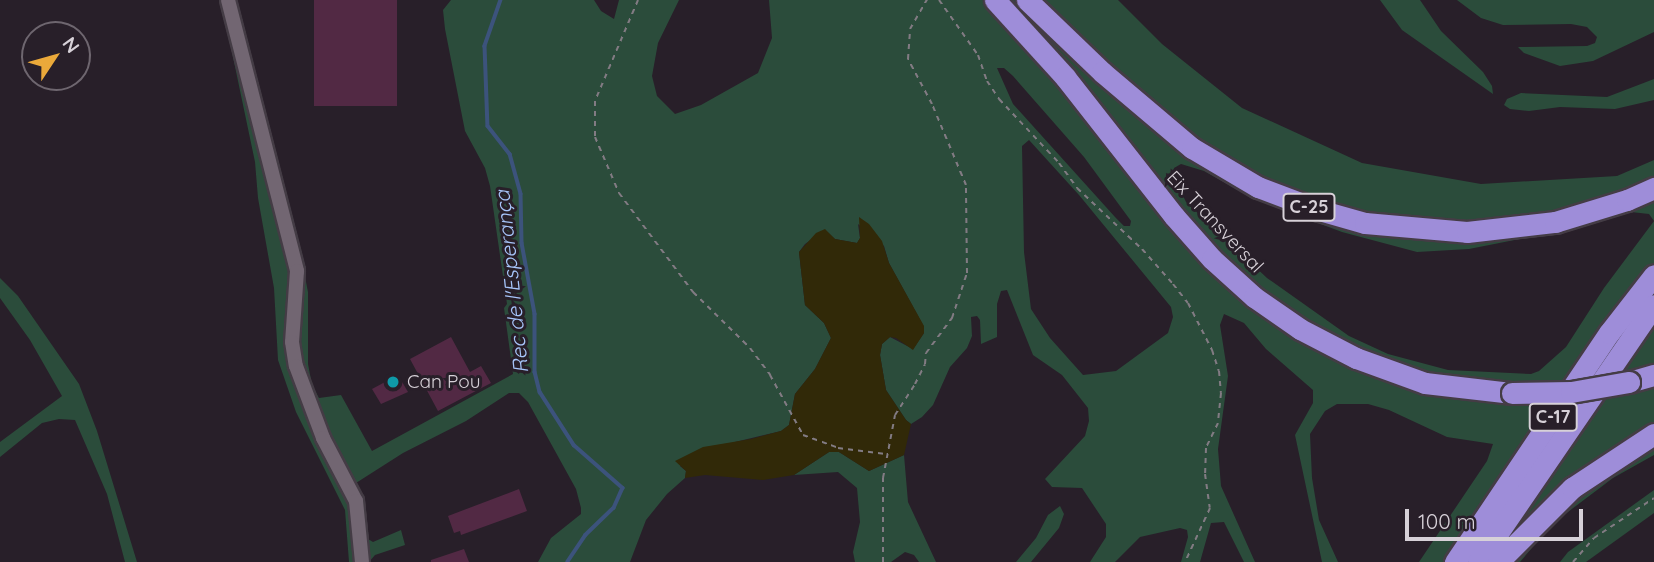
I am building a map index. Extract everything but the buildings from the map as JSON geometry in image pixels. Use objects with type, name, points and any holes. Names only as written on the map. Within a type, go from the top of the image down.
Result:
[{"type":"highway","name":"Eix Transversal","points":[[995,0],[1065,77],[1174,216],[1212,259],[1254,297],[1300,329],[1356,358],[1425,383],[1512,393],[1571,392],[1654,375]]},
{"type":"highway","name":"C-25","points":[[1027,0],[1102,72],[1192,148],[1258,187],[1319,211],[1365,223],[1467,232],[1555,222],[1627,200],[1654,188]]},
{"type":"highway","name":"C-17","points":[[1455,562],[1609,333],[1654,275]]},
{"type":"highway","name":"C-17","points":[[1478,562],[1654,305]]},
{"type":"highway","points":[[1497,562],[1572,488],[1654,434]]},
{"type":"street","points":[[228,0],[296,271],[292,342],[296,366],[323,438],[356,501],[362,562]]},
{"type":"path","points":[[638,0],[595,101],[596,136],[619,193],[693,292],[750,348],[770,375],[803,435],[838,448],[887,454]]},
{"type":"path","points":[[883,562],[883,489],[887,454],[894,436],[895,415],[920,374],[926,353],[951,318],[967,273],[966,185],[932,104],[908,59],[910,29],[927,0]]},
{"type":"path","points":[[939,0],[978,55],[987,80],[999,99],[1059,163],[1077,188],[1142,249],[1174,284],[1188,303],[1212,350],[1219,371],[1220,393],[1218,423],[1206,448],[1205,474],[1210,508],[1185,562]]},
{"type":"path","points":[[1573,562],[1594,538],[1654,498]]},
{"type":"green space","points":[[221,0],[234,0],[296,231],[308,292],[308,364],[312,385],[319,398],[341,395],[372,451],[513,374],[504,308],[507,304],[490,186],[485,168],[465,131],[445,29],[443,10],[451,0],[594,0],[601,11],[614,19],[619,0],[679,0],[658,43],[652,76],[657,96],[675,114],[701,105],[758,73],[772,38],[769,0],[1118,0],[1162,44],[1242,108],[1362,163],[1481,184],[1617,176],[1654,160],[1654,221],[1654,455],[1613,478],[1552,524],[1520,562],[1419,562],[1487,461],[1493,444],[1447,437],[1389,410],[1368,404],[1337,404],[1325,411],[1310,434],[1312,478],[1319,520],[1338,562],[1322,562],[1295,435],[1313,403],[1313,390],[1266,349],[1244,323],[1224,314],[1220,325],[1228,376],[1218,449],[1221,486],[1255,562],[1244,562],[1224,522],[1211,523],[1200,562],[1181,562],[1188,537],[1187,530],[1180,528],[1140,537],[1115,562],[1090,562],[1106,537],[1106,524],[1082,488],[1052,487],[1045,479],[1085,436],[1089,421],[1088,408],[1062,375],[1033,355],[1007,290],[1001,291],[997,304],[997,337],[981,344],[980,320],[977,316],[971,317],[972,336],[967,348],[950,367],[933,405],[911,424],[906,420],[886,390],[880,355],[882,344],[890,337],[913,349],[924,333],[924,327],[889,263],[884,246],[858,224],[860,238],[857,243],[835,239],[825,230],[805,244],[799,252],[805,305],[824,323],[831,338],[815,369],[795,394],[789,425],[781,431],[735,442],[680,466],[686,471],[685,478],[667,494],[646,520],[630,562],[538,562],[551,538],[581,514],[581,508],[576,489],[528,402],[519,393],[509,393],[466,421],[403,453],[356,483],[368,539],[373,542],[401,530],[405,545],[375,555],[369,562],[349,562],[345,510],[296,412],[278,360],[274,288],[258,198],[255,162]],"holes":[[[997,68],[1004,68],[1013,76],[1084,157],[1131,221],[1130,226],[1124,226],[1115,217],[1013,104]],[[1029,140],[1079,195],[1171,307],[1173,317],[1168,333],[1116,371],[1083,375],[1050,338],[1031,309],[1024,252],[1022,146]],[[1181,164],[1204,171],[1254,199],[1342,232],[1417,252],[1469,249],[1585,226],[1631,212],[1649,214],[1654,221],[1604,288],[1566,347],[1539,371],[1531,374],[1448,370],[1388,354],[1349,336],[1267,278],[1186,202],[1173,175],[1174,168]]]},
{"type":"green space","points":[[1380,0],[1420,0],[1441,31],[1483,72],[1492,86],[1493,94],[1402,30]]},
{"type":"green space","points":[[1457,0],[1654,0],[1654,32],[1593,61],[1560,66],[1524,53],[1518,47],[1587,46],[1595,43],[1597,37],[1587,27],[1571,24],[1503,25],[1481,18]]},
{"type":"green space","points":[[1654,79],[1654,100],[1615,109],[1560,107],[1529,111],[1510,109],[1504,105],[1507,99],[1521,93],[1607,97]]},
{"type":"green space","points":[[0,278],[18,296],[79,384],[97,431],[137,562],[125,562],[107,494],[75,420],[59,419],[42,423],[0,457],[0,442],[62,396],[30,340],[0,298]]},
{"type":"green space","points":[[829,452],[839,452],[869,471],[904,455],[908,502],[936,562],[919,562],[914,555],[905,552],[891,562],[855,562],[853,552],[860,522],[857,488],[838,472],[794,475]]},
{"type":"green space","points":[[1654,490],[1654,513],[1586,562],[1560,562],[1568,552]]},
{"type":"green space","points":[[1060,506],[1064,514],[1059,528],[1031,562],[1016,562],[1036,538],[1048,515]]},
{"type":"sand","points":[[859,217],[869,224],[882,241],[889,263],[924,326],[924,333],[913,350],[890,337],[882,344],[880,355],[886,390],[911,424],[904,455],[869,471],[839,452],[829,452],[794,475],[763,480],[705,475],[685,478],[686,471],[675,461],[703,447],[751,439],[781,431],[789,425],[795,394],[815,369],[831,338],[824,323],[805,305],[799,252],[816,233],[825,229],[835,239],[857,243],[860,238]]},
{"type":"waterway","name":"Rec de l'Esperança","points":[[501,0],[485,46],[488,126],[510,154],[521,194],[522,243],[535,314],[535,372],[540,392],[574,445],[623,488],[614,508],[586,535],[568,562]]},
{"type":"place","name":"Can Pou","points":[[393,382]]}]
